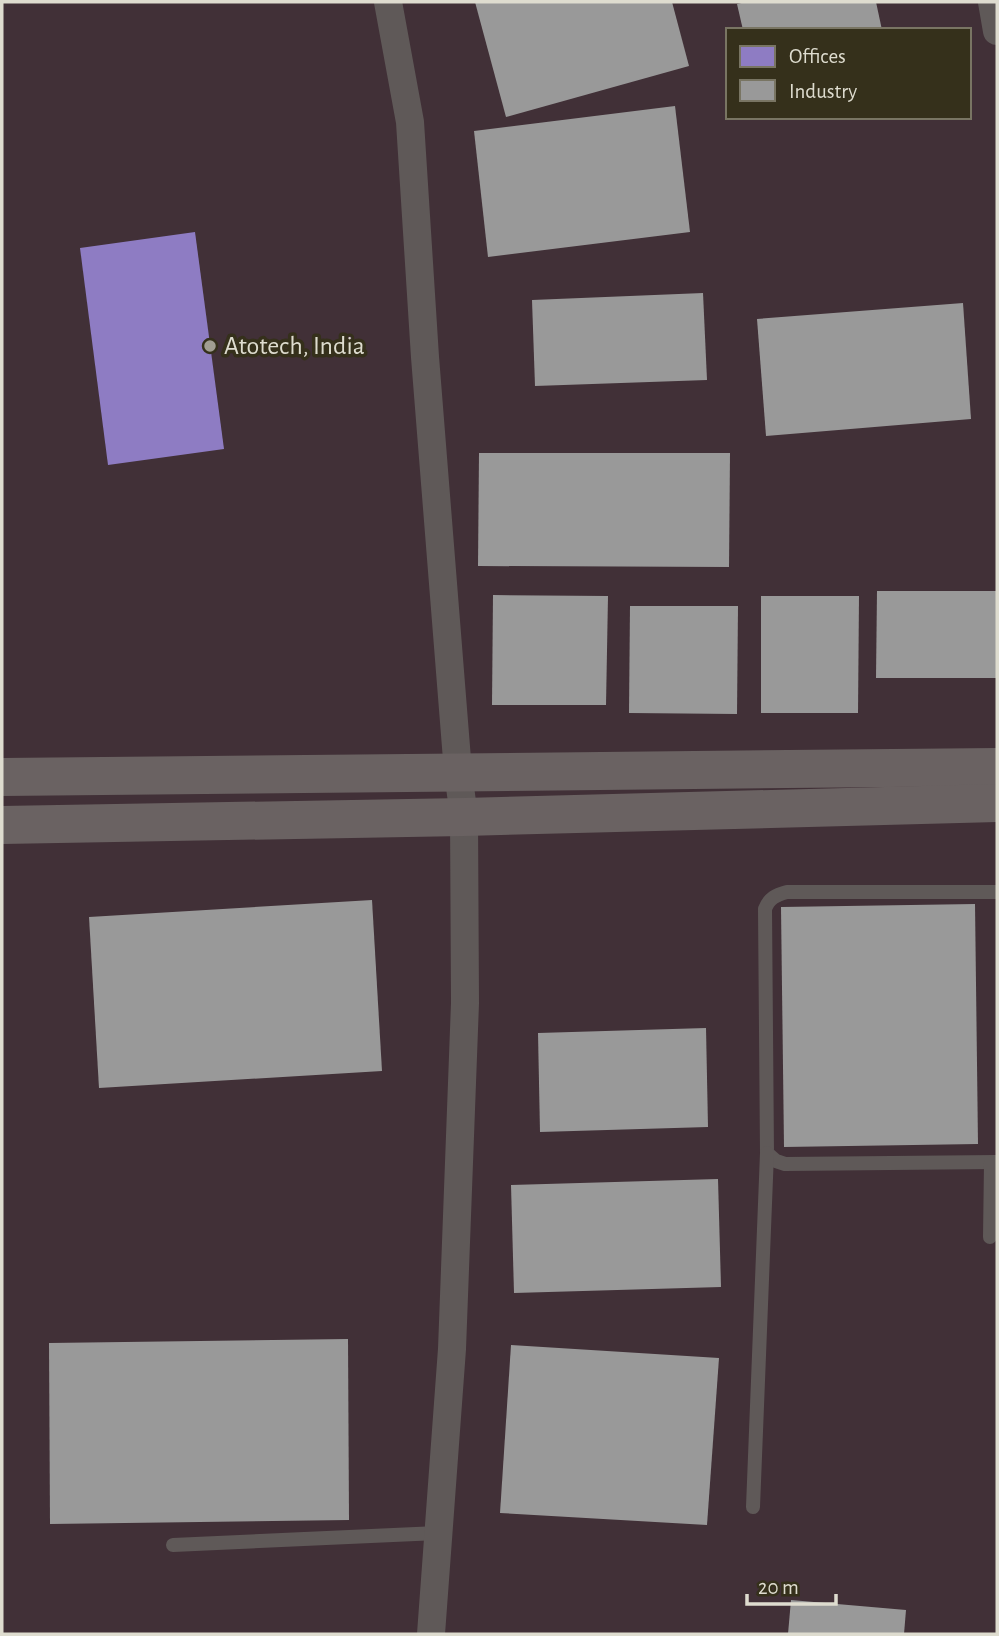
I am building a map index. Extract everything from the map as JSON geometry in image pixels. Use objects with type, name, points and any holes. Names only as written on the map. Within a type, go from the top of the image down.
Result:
[{"type":"street","points":[[388,2],[410,122],[424,344],[458,772],[464,817],[464,1031],[452,1349],[431,1634]]},
{"type":"street","points":[[992,2],[997,31]]},
{"type":"street","points":[[2,777],[997,766]]},
{"type":"street","points":[[2,825],[464,817],[997,803]]},
{"type":"lane","points":[[753,1507],[767,1153],[765,909],[776,895],[787,892],[997,892]]},
{"type":"lane","points":[[767,1153],[776,1161],[785,1164],[994,1163],[990,1237]]},
{"type":"lane","points":[[173,1545],[438,1533]]},
{"type":"shaded area","points":[[2,2],[997,2],[997,1634],[2,1634]]},
{"type":"building: Offices","points":[[195,232],[224,449],[108,465],[80,248]]},
{"type":"building: Industry","points":[[475,2],[672,2],[689,66],[506,117]]},
{"type":"building: Industry","points":[[876,2],[882,28],[743,28],[737,4]]},
{"type":"building: Industry","points":[[675,106],[690,232],[488,257],[474,131]]},
{"type":"building: Industry","points":[[703,293],[707,380],[535,386],[532,300]]},
{"type":"building: Industry","points":[[963,303],[971,419],[766,436],[757,319]]},
{"type":"building: Industry","points":[[479,453],[730,453],[729,567],[478,566]]},
{"type":"building: Industry","points":[[877,591],[997,591],[997,678],[876,678]]},
{"type":"building: Industry","points":[[493,595],[608,596],[606,705],[492,705]]},
{"type":"building: Industry","points":[[761,596],[859,596],[858,713],[761,713]]},
{"type":"building: Industry","points":[[630,606],[738,606],[737,714],[629,713]]},
{"type":"building: Industry","points":[[372,900],[382,1071],[99,1088],[89,917]]},
{"type":"building: Industry","points":[[975,904],[978,1144],[784,1147],[781,907]]},
{"type":"building: Industry","points":[[706,1028],[708,1127],[540,1132],[538,1033]]},
{"type":"building: Industry","points":[[718,1179],[721,1287],[514,1293],[511,1185]]},
{"type":"building: Industry","points":[[348,1339],[349,1520],[50,1524],[49,1343]]},
{"type":"building: Industry","points":[[511,1345],[719,1358],[707,1525],[500,1513]]},
{"type":"building: Industry","points":[[791,1600],[906,1610],[904,1634],[788,1634]]},
{"type":"place","name":"Atotech, India","points":[[210,346]]}]
